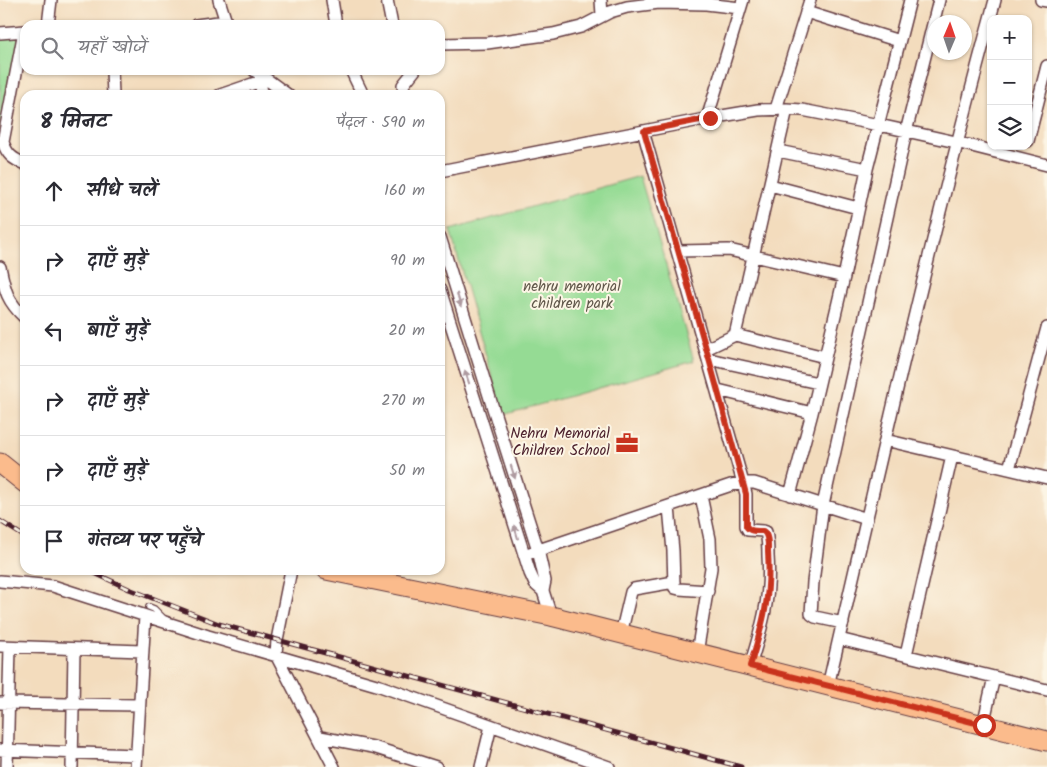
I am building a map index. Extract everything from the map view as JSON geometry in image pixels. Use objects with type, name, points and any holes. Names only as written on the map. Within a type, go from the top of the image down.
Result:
[{"type":"main road","points":[[0,462],[20,479]]},
{"type":"main road","points":[[353,575],[551,616],[1047,742]]},
{"type":"street","points":[[49,20],[51,0]]},
{"type":"street","points":[[219,0],[225,20]]},
{"type":"street","points":[[332,0],[335,20]]},
{"type":"street","points":[[387,0],[391,20]]},
{"type":"street","points":[[601,0],[602,15]]},
{"type":"street","points":[[708,354],[735,335],[778,150],[781,109],[810,0]]},
{"type":"street","points":[[790,495],[812,413],[867,169],[910,0]]},
{"type":"street","points":[[843,623],[814,617],[811,614],[812,582],[822,505],[906,132],[939,0]]},
{"type":"street","points":[[828,686],[956,142],[995,0]]},
{"type":"street","points":[[1042,0],[1047,2]]},
{"type":"street","points":[[445,44],[487,43],[553,34],[581,27],[602,15],[627,7],[659,3],[741,4],[707,119]]},
{"type":"street","points":[[806,12],[900,41]]},
{"type":"street","points":[[0,33],[20,31]]},
{"type":"street","points":[[20,51],[1,144],[6,152],[20,162]]},
{"type":"street","points":[[1032,126],[1047,66]]},
{"type":"street","points":[[112,75],[113,90]]},
{"type":"street","points":[[353,75],[361,90]]},
{"type":"street","points":[[402,75],[404,90]]},
{"type":"street","points":[[404,90],[413,75]]},
{"type":"street","points":[[230,90],[259,76]]},
{"type":"street","points":[[259,76],[261,90]]},
{"type":"street","points":[[259,76],[280,90]]},
{"type":"street","points":[[445,170],[707,119],[781,109],[802,110],[879,125],[1047,165]]},
{"type":"street","points":[[644,131],[746,494],[746,526],[748,530],[766,532],[769,594],[764,622],[750,666]]},
{"type":"street","points":[[778,150],[867,169]]},
{"type":"street","points":[[1024,159],[1026,150]]},
{"type":"street","points":[[770,185],[858,208]]},
{"type":"street","points":[[678,251],[721,249],[844,277]]},
{"type":"street","points":[[445,252],[538,550],[545,581],[543,591]]},
{"type":"street","points":[[0,267],[4,288],[13,307],[20,313]]},
{"type":"street","points":[[445,306],[524,555],[533,578],[543,591],[551,616]]},
{"type":"street","points":[[1009,469],[1047,328]]},
{"type":"street","points":[[735,335],[825,357]]},
{"type":"street","points":[[708,354],[818,383]]},
{"type":"street","points":[[718,390],[812,413]]},
{"type":"street","points":[[478,410],[492,406]]},
{"type":"street","points":[[885,440],[1047,478]]},
{"type":"street","points":[[906,655],[952,456]]},
{"type":"street","points":[[524,555],[731,485],[743,483],[754,484],[867,519]]},
{"type":"street","points":[[697,653],[708,591],[711,553],[701,496]]},
{"type":"street","points":[[669,507],[676,588],[708,591]]},
{"type":"street","points":[[290,575],[277,640],[276,655],[334,767]]},
{"type":"street","points":[[0,581],[53,586],[147,611],[166,622],[380,686],[609,767]]},
{"type":"street","points":[[620,634],[631,592],[634,589],[674,582]]},
{"type":"street","points":[[136,767],[142,651],[147,611]]},
{"type":"street","points":[[839,638],[1047,690]]},
{"type":"street","points":[[7,767],[4,750],[5,646],[142,651]]},
{"type":"street","points":[[72,767],[74,649]]},
{"type":"street","points":[[984,725],[994,677]]},
{"type":"street","points":[[5,703],[139,705]]},
{"type":"street","points":[[481,767],[491,726]]},
{"type":"street","points":[[320,737],[373,747],[436,767]]},
{"type":"street","points":[[4,750],[136,755]]},
{"type":"green space","points":[[20,34],[20,43],[0,132],[0,35]]},
{"type":"green space","name":"nehru memorial children park","points":[[640,176],[694,361],[503,415],[450,230]]},
{"type":"railway","points":[[0,521],[20,534]]},
{"type":"railway","points":[[99,575],[129,589],[219,624],[741,767]]},
{"type":"place","name":"Nehru Memorial Children School","points":[[627,443]]},
{"type":"route","points":[[710,118],[644,131],[746,494],[746,526],[748,530],[766,532],[767,536],[769,594],[764,622],[750,666],[984,725]]}]
